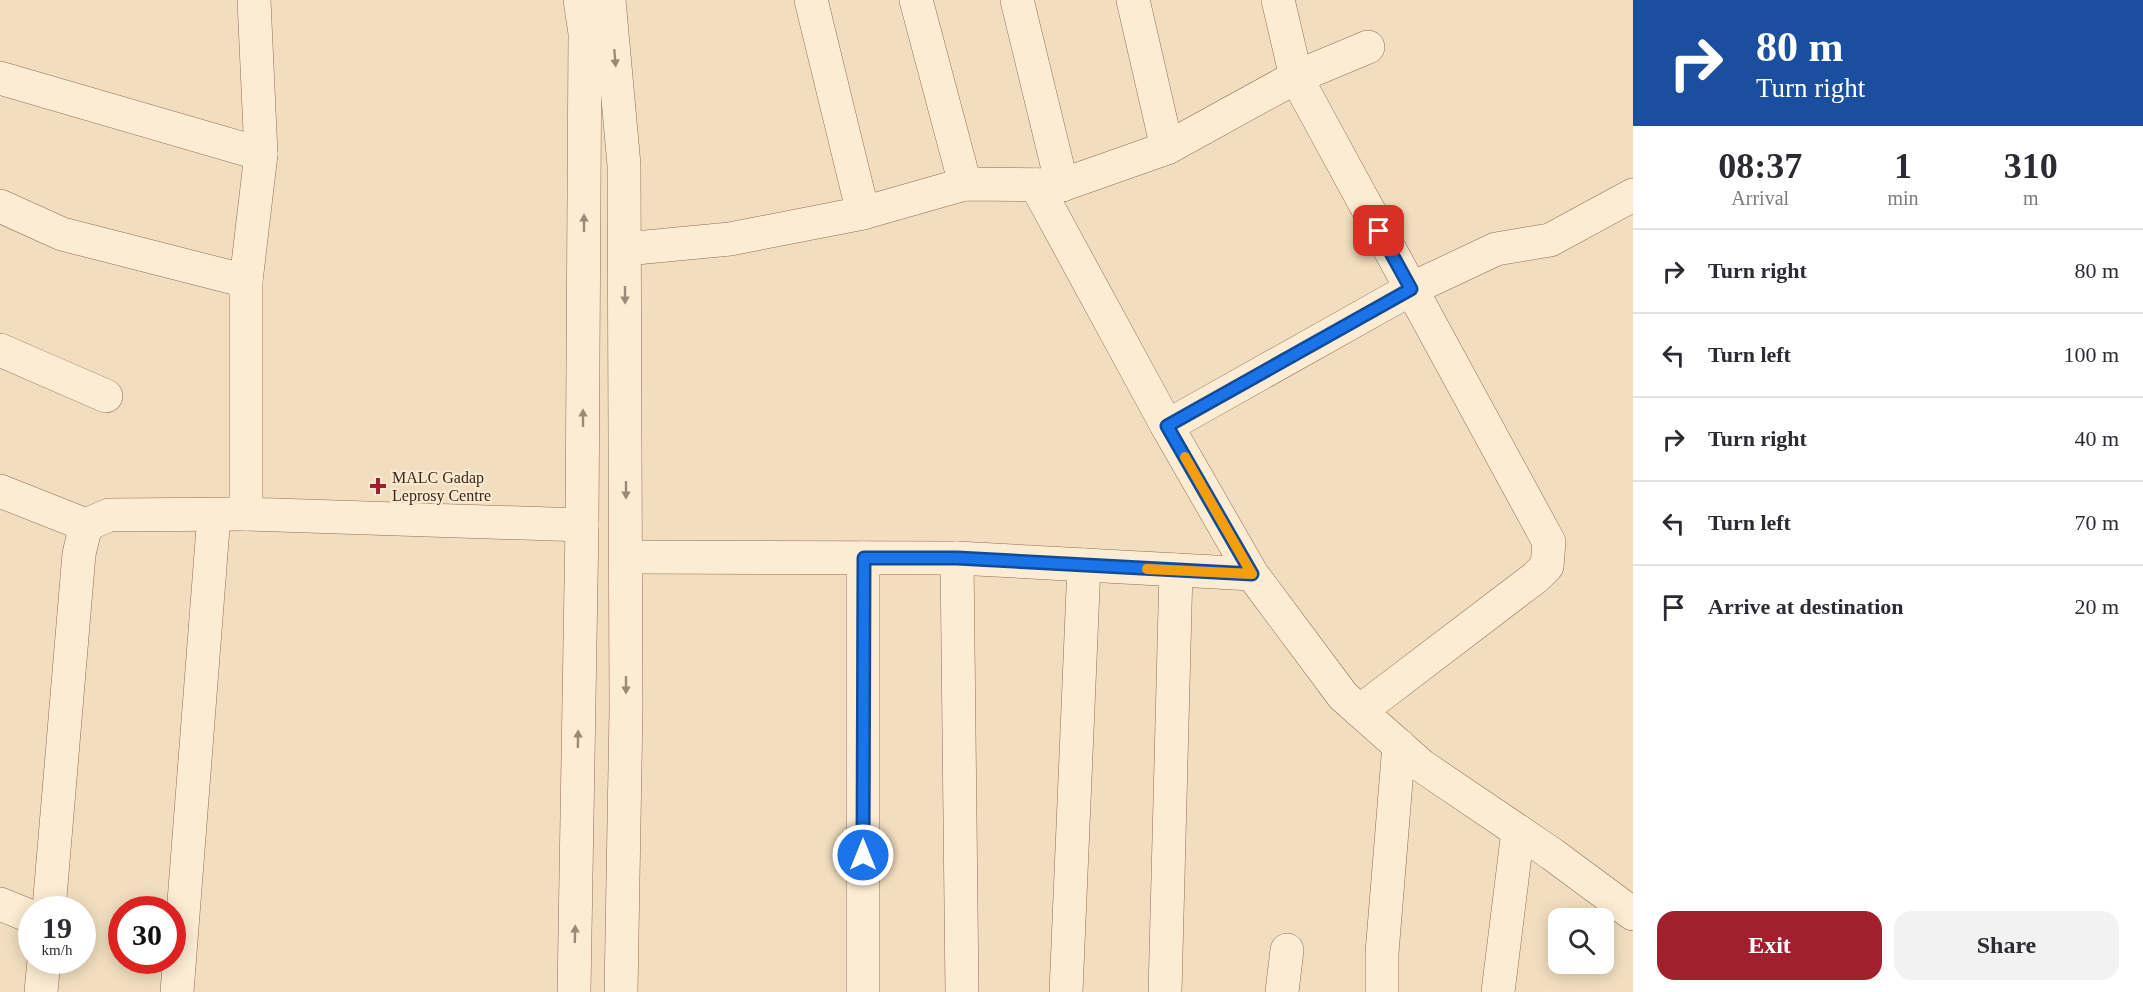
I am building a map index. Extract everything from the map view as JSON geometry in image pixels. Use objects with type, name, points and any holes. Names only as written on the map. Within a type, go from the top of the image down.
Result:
[{"type":"street","points":[[177,992],[230,514],[246,281],[261,154],[254,0]]},
{"type":"street","points":[[574,992],[582,525],[585,33],[580,0]]},
{"type":"street","points":[[609,0],[624,165],[626,710],[621,992]]},
{"type":"street","points":[[811,0],[863,213]]},
{"type":"street","points":[[916,0],[964,184]]},
{"type":"street","points":[[1017,0],[1049,185],[1167,426],[1252,574],[1343,696],[1422,766],[1518,831],[1633,915]]},
{"type":"street","points":[[1133,0],[1167,148]]},
{"type":"street","points":[[1278,0],[1296,77],[1549,542],[1550,554],[1547,566],[1536,577],[1360,711]]},
{"type":"street","points":[[625,249],[730,238],[863,213],[964,184],[1049,185],[1167,148],[1296,77],[1368,48]]},
{"type":"street","points":[[0,78],[261,154]]},
{"type":"street","points":[[1167,426],[1411,289],[1496,249],[1550,240],[1633,195]]},
{"type":"street","points":[[0,206],[62,234],[246,281]]},
{"type":"street","points":[[0,350],[106,396]]},
{"type":"street","points":[[0,491],[86,525],[110,514],[230,514],[582,525]]},
{"type":"street","points":[[50,896],[79,554],[86,525]]},
{"type":"street","points":[[626,557],[957,558],[1252,574]]},
{"type":"street","points":[[863,992],[864,558]]},
{"type":"street","points":[[957,558],[962,992]]},
{"type":"street","points":[[1066,992],[1084,565]]},
{"type":"street","points":[[1166,992],[1176,570]]},
{"type":"street","points":[[1382,992],[1382,953],[1399,745]]},
{"type":"street","points":[[1498,992],[1518,831]]},
{"type":"street","points":[[0,904],[18,911]]},
{"type":"street","points":[[1281,992],[1287,950]]},
{"type":"street","points":[[41,992],[43,974]]},
{"type":"slow traffic","points":[[1147,569],[1252,574],[1185,457]]},
{"type":"place","name":"MALC Gadap Leprosy Centre","points":[[378,486]]},
{"type":"route","points":[[863,855],[864,558],[957,558],[1252,574],[1167,426],[1411,289],[1379,231]]}]
